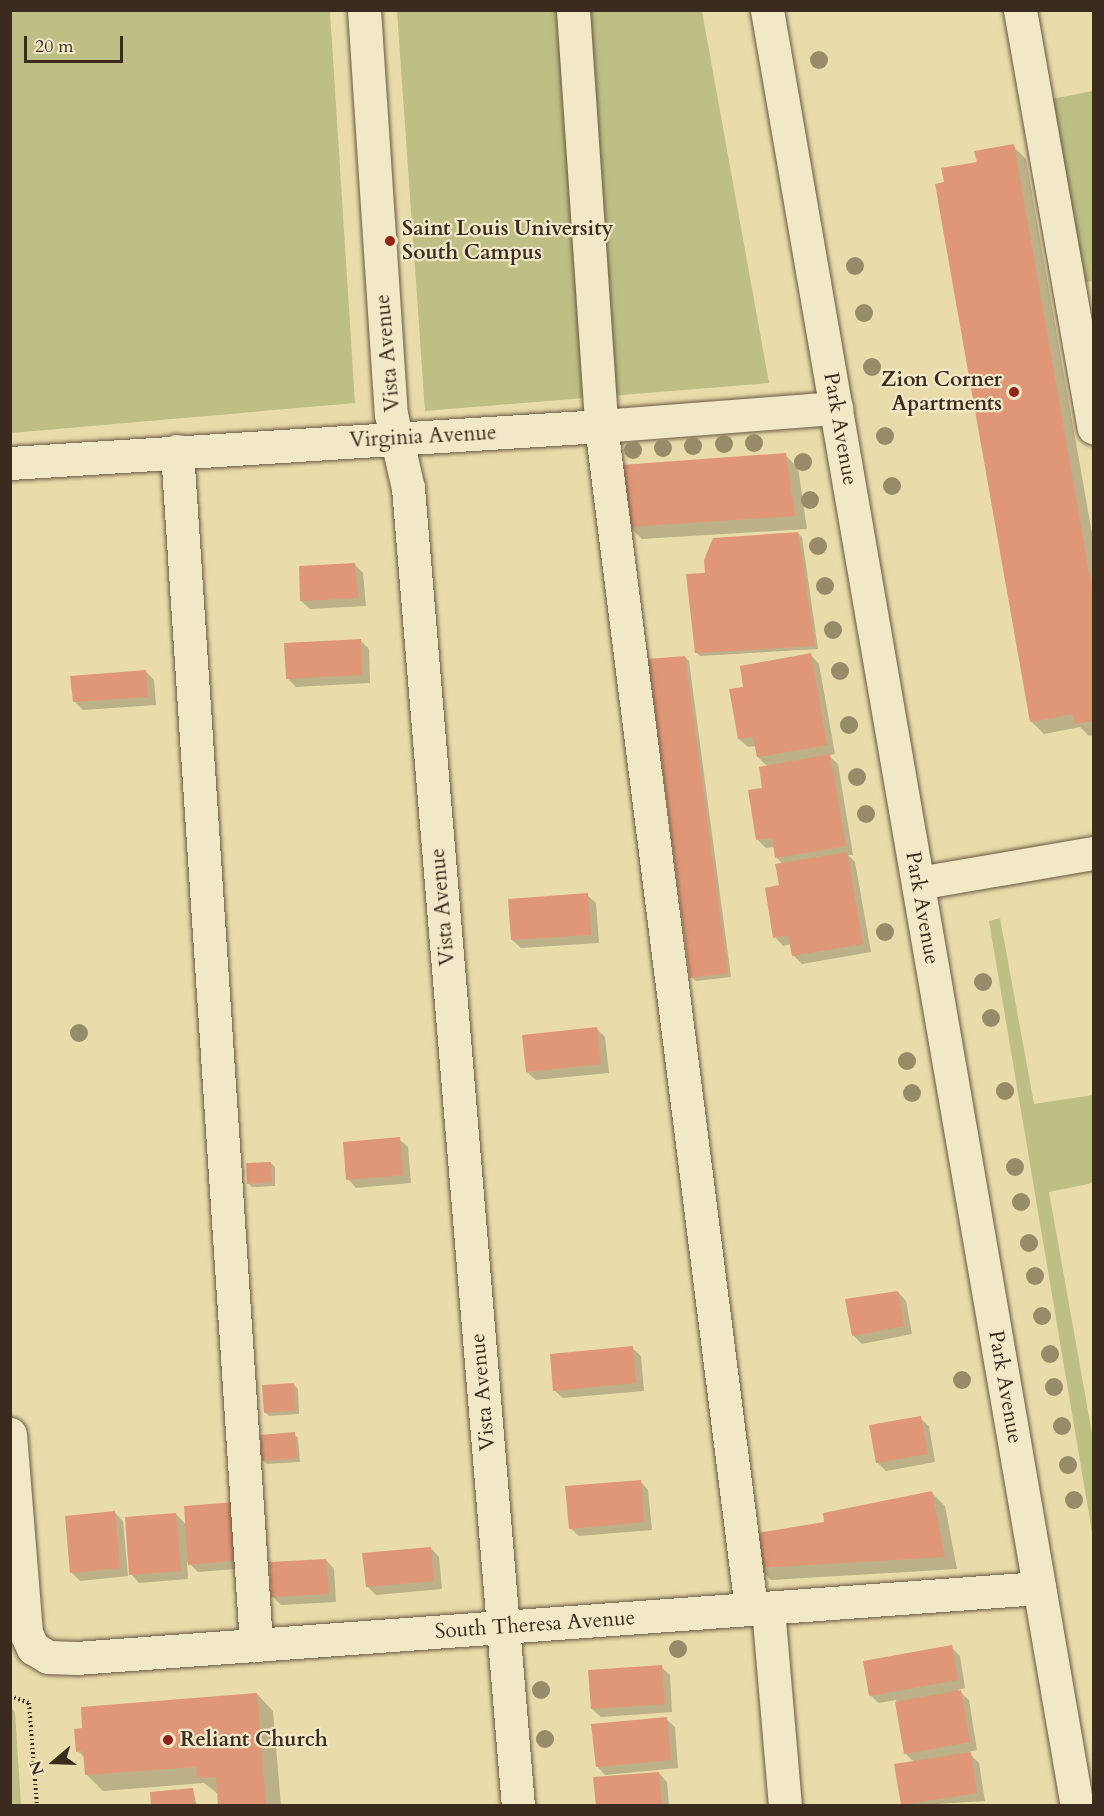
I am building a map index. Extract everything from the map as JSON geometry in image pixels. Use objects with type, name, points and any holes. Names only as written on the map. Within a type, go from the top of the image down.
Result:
[{"type":"street","name":"Vista Avenue","points":[[364,10],[391,414],[399,439],[409,500],[518,1806]]},
{"type":"street","points":[[573,10],[601,426],[785,1806]]},
{"type":"street","name":"Park Avenue","points":[[767,10],[1077,1806]]},
{"type":"street","points":[[1020,10],[1094,428]]},
{"type":"street","name":"Virginia Avenue","points":[[10,463],[601,426],[836,408]]},
{"type":"street","points":[[177,451],[256,1645]]},
{"type":"street","points":[[918,883],[1094,853]]},
{"type":"street","name":"South Theresa Avenue","points":[[10,1434],[24,1621],[33,1648],[48,1657],[61,1659],[1039,1588]]},
{"type":"path","points":[[10,1696],[29,1703],[37,1806]]},
{"type":"green space","points":[[11,10],[330,11],[355,403],[11,433]]},
{"type":"green space","points":[[397,11],[702,11],[769,383],[425,411]]},
{"type":"green space","points":[[1093,91],[1093,281],[1078,284],[1046,100]]},
{"type":"green space","points":[[1000,918],[1034,1104],[1093,1095],[1093,1183],[1049,1192],[1093,1439],[1093,1538],[989,921]]},
{"type":"green space","points":[[11,1707],[15,1712],[21,1805],[11,1805]]},
{"type":"building","name":"Zion Corner Apartments","points":[[1014,144],[1094,601],[1094,721],[1075,724],[1073,714],[1030,722],[935,184],[944,182],[941,168],[977,162],[974,151]]},
{"type":"building","points":[[786,453],[795,516],[628,527],[621,465]]},
{"type":"building","points":[[798,532],[815,646],[695,653],[686,574],[705,573],[704,560],[713,538]]},
{"type":"building","points":[[355,563],[358,598],[300,601],[299,566]]},
{"type":"building","points":[[361,639],[362,675],[286,679],[284,643]]},
{"type":"building","points":[[811,653],[827,745],[757,757],[753,737],[738,739],[729,689],[743,687],[740,666]]},
{"type":"building","points":[[685,656],[728,973],[690,978],[648,659]]},
{"type":"building","points":[[146,670],[148,697],[73,702],[70,676]]},
{"type":"building","points":[[830,754],[846,846],[775,858],[772,838],[756,840],[748,790],[762,788],[759,767]]},
{"type":"building","points":[[847,852],[863,944],[792,956],[788,935],[773,938],[765,888],[779,885],[775,864]]},
{"type":"building","points":[[588,893],[591,935],[511,940],[508,899]]},
{"type":"building","points":[[597,1027],[601,1064],[526,1072],[522,1035]]},
{"type":"building","points":[[400,1137],[403,1175],[346,1180],[343,1142]]},
{"type":"building","points":[[271,1162],[272,1182],[247,1184],[246,1163]]},
{"type":"building","points":[[898,1291],[904,1326],[852,1336],[845,1299]]},
{"type":"building","points":[[633,1346],[636,1383],[553,1391],[550,1354]]},
{"type":"building","points":[[294,1383],[296,1410],[264,1413],[262,1385]]},
{"type":"building","points":[[921,1416],[928,1454],[876,1463],[869,1425]]},
{"type":"building","points":[[295,1432],[297,1458],[262,1461],[260,1435]]},
{"type":"building","points":[[641,1480],[644,1522],[569,1529],[565,1486]]},
{"type":"building","points":[[932,1491],[945,1557],[757,1568],[752,1534],[824,1522],[823,1513]]},
{"type":"building","points":[[235,1502],[240,1560],[188,1565],[184,1506]]},
{"type":"building","points":[[115,1511],[120,1568],[70,1573],[65,1516]]},
{"type":"building","points":[[176,1513],[181,1571],[129,1575],[125,1517]]},
{"type":"building","points":[[431,1547],[434,1581],[366,1587],[362,1553]]},
{"type":"building","points":[[326,1559],[329,1594],[271,1597],[269,1562]]},
{"type":"building","points":[[952,1645],[958,1680],[869,1696],[863,1661]]},
{"type":"building","points":[[662,1665],[665,1704],[591,1709],[588,1670]]},
{"type":"building","points":[[961,1690],[970,1742],[904,1754],[895,1702]]},
{"type":"building","name":"Reliant Church","points":[[257,1693],[266,1806],[218,1806],[216,1777],[197,1778],[196,1767],[85,1775],[83,1751],[76,1752],[74,1729],[82,1728],[81,1707]]},
{"type":"building","points":[[667,1717],[671,1760],[596,1767],[591,1724]]},
{"type":"building","points":[[971,1752],[977,1793],[901,1805],[894,1764]]},
{"type":"building","points":[[659,1772],[662,1806],[596,1806],[593,1777]]},
{"type":"building","points":[[193,1788],[194,1806],[151,1806],[150,1792]]},
{"type":"place","name":"Saint Louis University South Campus","points":[[390,241]]},
{"type":"place","name":"Zion Corner Apartments","points":[[1014,392]]},
{"type":"place","name":"Reliant Church","points":[[168,1740]]}]
